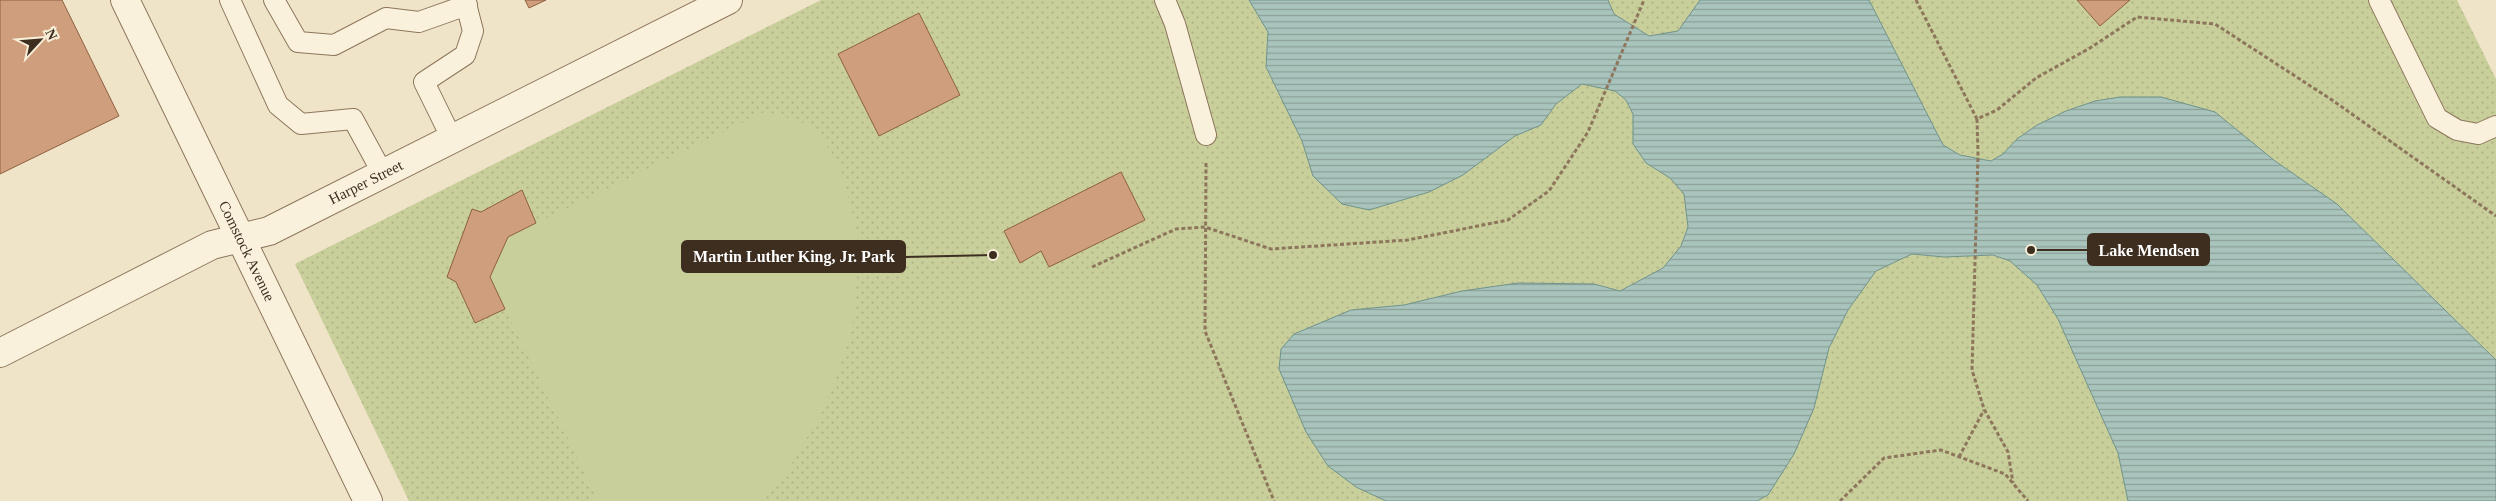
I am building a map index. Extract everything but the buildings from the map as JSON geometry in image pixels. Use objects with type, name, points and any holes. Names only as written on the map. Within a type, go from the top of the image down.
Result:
[{"type":"street","name":"Comstock Avenue","points":[[125,0],[368,501]]},
{"type":"street","name":"Harper Street","points":[[0,353],[212,245],[269,231],[728,0]]},
{"type":"lane","points":[[230,0],[278,105],[302,124],[353,119],[383,174]]},
{"type":"lane","points":[[274,0],[298,42],[334,45],[386,18],[419,22],[466,2],[473,32],[465,55],[424,82],[452,139]]},
{"type":"lane","points":[[1165,0],[1175,24],[1206,135]]},
{"type":"lane","points":[[2379,0],[2437,118],[2458,130],[2478,134],[2496,126]]},
{"type":"path","points":[[1092,268],[1176,229],[1205,227],[1271,249],[1408,240],[1508,220],[1549,191],[1588,132],[1644,0]]},
{"type":"path","points":[[1916,0],[1976,119],[1978,154],[1972,370],[1984,409],[2008,452],[2012,483]]},
{"type":"path","points":[[1976,119],[1997,110],[2036,78],[2090,48],[2137,18],[2215,24],[2332,100],[2496,216]]},
{"type":"path","points":[[1206,135],[1205,331],[1274,501]]},
{"type":"path","points":[[1959,456],[1984,409]]},
{"type":"path","points":[[1840,501],[1884,458],[1941,450],[2005,474],[2028,501]]},
{"type":"green space","points":[[821,0],[1249,0],[1268,32],[1266,67],[1302,141],[1313,176],[1493,152],[1515,136],[1541,125],[1556,104],[1582,84],[1615,91],[1626,100],[1633,114],[1633,144],[1646,163],[1670,178],[1684,193],[1688,227],[1681,246],[1663,268],[1620,291],[1594,284],[1518,283],[1462,291],[1404,305],[1351,310],[1356,487],[1386,501],[409,501],[295,264]]},
{"type":"green space","points":[[1608,0],[1700,0],[1678,31],[1649,36],[1614,14]]},
{"type":"green space","points":[[1869,0],[2457,0],[2496,79],[2496,360],[2337,204],[2275,161],[2161,97],[2120,97],[2095,101],[2066,111],[2037,125],[2017,139],[2003,154],[1991,161],[1960,155],[1943,145]]},
{"type":"green space","points":[[766,111],[810,125],[839,162],[860,243],[852,331],[825,407],[788,470],[756,501],[598,501],[490,277],[508,237]]},
{"type":"green space","points":[[1912,254],[1944,257],[1993,255],[2010,261],[2037,285],[2058,319],[2118,453],[2128,501],[1757,501],[1768,495],[1814,408],[1829,348],[1848,310],[1876,271]]},
{"type":"water","points":[[1249,0],[1608,0],[1614,14],[1649,36],[1678,31],[1700,0],[1869,0],[1943,145],[1960,155],[1991,161],[2003,154],[2017,139],[2037,125],[2066,111],[2095,101],[2120,97],[2161,97],[2215,112],[2275,161],[2337,204],[2496,360],[2496,501],[2128,501],[2118,453],[2058,319],[2037,285],[2010,261],[1993,255],[1944,257],[1912,254],[1876,271],[1848,310],[1829,348],[1814,408],[1794,454],[1768,495],[1757,501],[1386,501],[1356,487],[1328,466],[1306,432],[1279,369],[1281,349],[1294,334],[1351,310],[1404,305],[1462,291],[1518,283],[1594,284],[1620,291],[1663,268],[1681,246],[1688,227],[1684,194],[1670,178],[1646,163],[1633,144],[1633,114],[1626,100],[1615,91],[1582,84],[1556,104],[1541,125],[1515,136],[1463,175],[1429,192],[1369,210],[1342,204],[1313,176],[1302,141],[1266,67],[1268,32]]},
{"type":"place","name":"Lake Mendsen","points":[[2031,250]]},
{"type":"place","name":"Martin Luther King, Jr. Park","points":[[993,255]]}]
